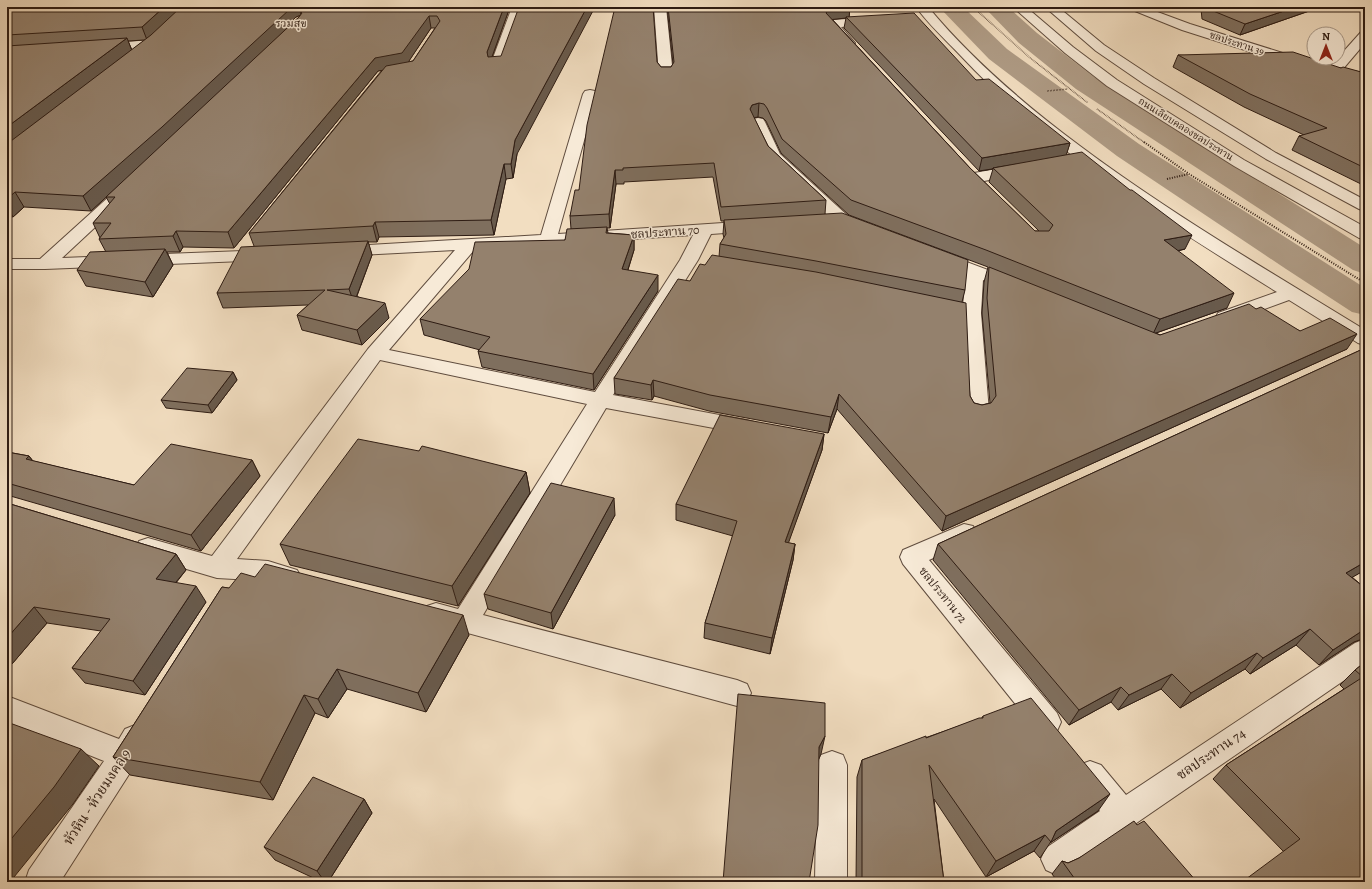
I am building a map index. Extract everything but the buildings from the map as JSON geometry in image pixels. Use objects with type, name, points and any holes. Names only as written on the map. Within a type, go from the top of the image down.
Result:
[{"type":"street","points":[[496,66],[518,7]]},
{"type":"street","points":[[660,7],[666,75]]},
{"type":"street","name":"ถนนเลียบคลองชลประทาน","points":[[1019,7],[1069,50],[1112,83],[1239,163],[1365,234]]},
{"type":"street","name":"ถนนเลียบคลองชลประทาน","points":[[1050,7],[1100,48],[1149,81],[1271,156],[1365,206]]},
{"type":"street","name":"ชลประทาน 39","points":[[1134,7],[1186,27],[1345,76]]},
{"type":"street","points":[[923,15],[1078,159],[1127,188],[1291,293],[1360,348]]},
{"type":"street","points":[[858,53],[832,24],[893,20]]},
{"type":"street","points":[[133,58],[163,34]]},
{"type":"street","points":[[1332,73],[1365,35]]},
{"type":"street","points":[[90,48],[151,44]]},
{"type":"street","points":[[548,240],[590,94]]},
{"type":"street","points":[[758,122],[773,156],[849,223],[819,221]]},
{"type":"street","points":[[964,166],[979,183],[1034,167]]},
{"type":"street","points":[[45,264],[140,176]]},
{"type":"street","name":"ชลประทาน 70","points":[[323,252],[548,240],[766,225]]},
{"type":"street","points":[[464,621],[600,400],[697,261],[705,229]]},
{"type":"street","points":[[225,597],[229,569],[375,354],[470,244]]},
{"type":"street","points":[[7,264],[45,264],[243,250],[284,254]]},
{"type":"street","points":[[923,251],[1032,293]]},
{"type":"street","points":[[975,270],[972,313],[978,412]]},
{"type":"street","points":[[1211,322],[1291,293]]},
{"type":"street","points":[[919,302],[972,313]]},
{"type":"street","points":[[375,354],[600,400],[762,430]]},
{"type":"street","name":"ชลประทาน 72","points":[[984,524],[912,557],[1062,740]]},
{"type":"street","points":[[127,541],[229,569],[268,572],[313,583]]},
{"type":"street","points":[[412,607],[736,693]]},
{"type":"street","name":"ชลประทาน 74","points":[[1056,859],[1365,651]]},
{"type":"street","points":[[7,709],[125,755]]},
{"type":"street","name":"หัวหิน - ห้วยมงคล 9","points":[[41,882],[150,715]]},
{"type":"street","points":[[1077,759],[1122,814]]},
{"type":"street","points":[[831,882],[832,765]]},
{"type":"path","points":[[973,7],[1022,53],[1068,89],[1189,174],[1365,283]]},
{"type":"path","points":[[1059,90],[1068,89]]},
{"type":"path","points":[[1178,177],[1189,174]]},
{"type":"waterway","points":[[950,7],[998,54],[1128,150],[1298,262],[1365,304]]},
{"type":"waterway","points":[[995,7],[1028,38],[1085,83],[1365,263]]},
{"type":"district","name":"รวมสุข","points":[[291,23]]}]
